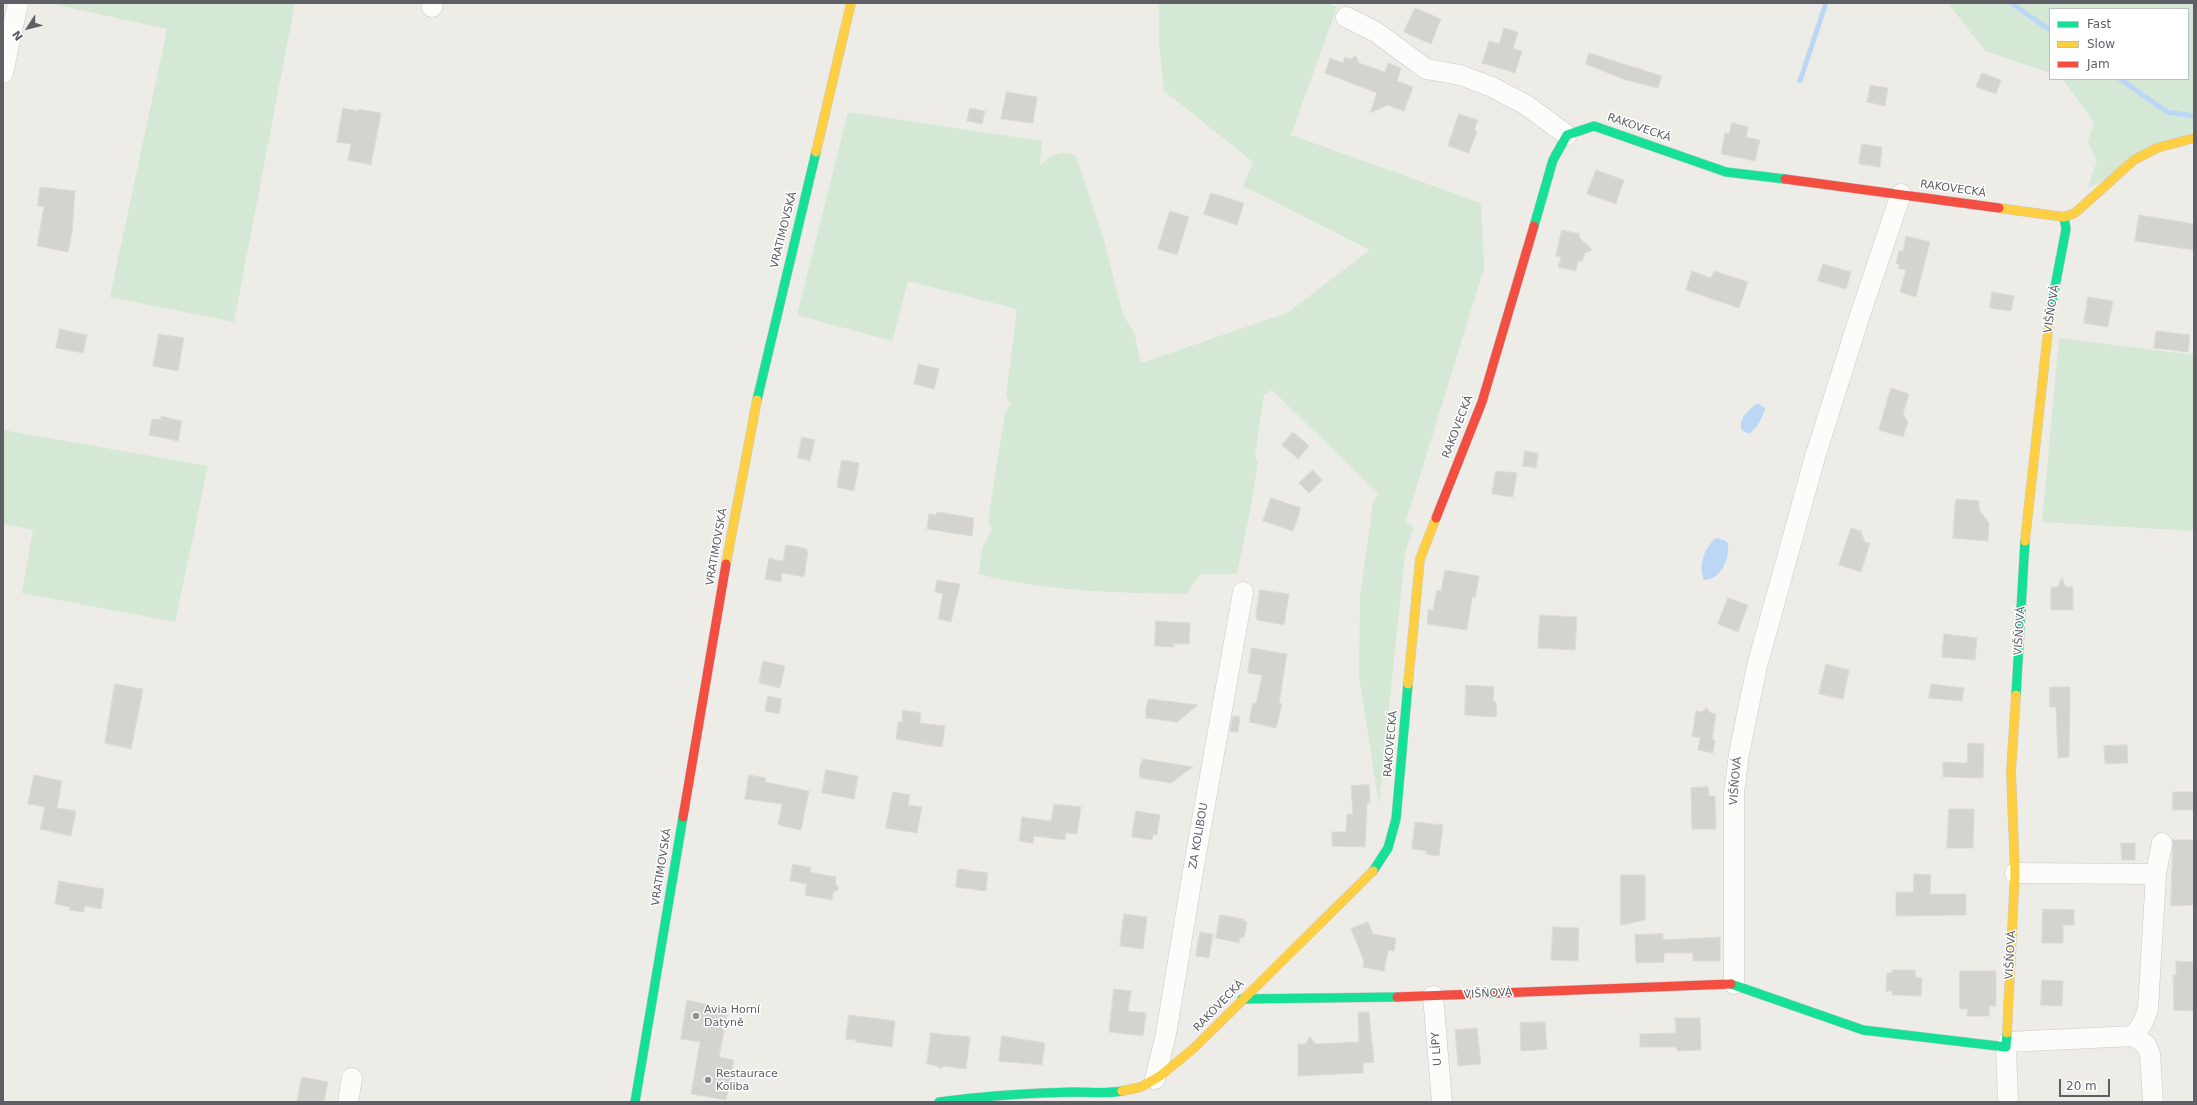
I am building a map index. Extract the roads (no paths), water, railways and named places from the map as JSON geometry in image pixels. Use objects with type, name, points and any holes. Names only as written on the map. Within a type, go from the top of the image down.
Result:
[{"type":"street","points":[[3,73],[18,3]]},
{"type":"street","name":"VRATIMOVSKÁ","points":[[635,1102],[718,608],[753,416],[851,3]]},
{"type":"street","points":[[1346,16],[1376,32],[1426,69],[1460,75],[1492,88],[1526,104],[1567,135]]},
{"type":"street","name":"RAKOVECKÁ","points":[[939,1102],[978,1097],[1073,1092],[1112,1093],[1141,1088],[1155,1080],[1194,1048],[1372,872],[1388,848],[1396,819],[1420,559],[1482,402],[1553,160],[1567,135],[1594,126],[1726,172],[1901,194],[2064,217]]},
{"type":"street","points":[[2064,217],[2075,213],[2134,160],[2157,148],[2194,138]]},
{"type":"street","name":"VIŠŇOVÁ","points":[[1734,984],[1734,793],[1738,754],[1771,611],[1815,457],[1859,318],[1901,194]]},
{"type":"street","name":"VIŠŇOVÁ","points":[[2008,1102],[2007,1045],[2015,873],[2011,772],[2026,528],[2050,314],[2066,229],[2064,217]]},
{"type":"street","name":"ZA KOLIBOU","points":[[1155,1080],[1166,1034],[1193,871],[1243,592]]},
{"type":"street","points":[[2134,1036],[2143,1022],[2148,1009],[2156,874],[2162,843]]},
{"type":"street","points":[[2015,873],[2156,874]]},
{"type":"street","name":"VIŠŇOVÁ","points":[[1242,999],[1433,996],[1734,984],[1863,1030],[2007,1045]]},
{"type":"street","name":"U LÍPY","points":[[1433,996],[1442,1102]]},
{"type":"street","points":[[2007,1045],[2134,1036],[2146,1045],[2150,1054],[2153,1102]]},
{"type":"street","points":[[348,1102],[352,1078]]},
{"type":"water","points":[[1756,404],[1759,404],[1765,408],[1763,415],[1755,429],[1749,434],[1741,429],[1741,425],[1743,417]]},
{"type":"water","points":[[1716,538],[1724,540],[1728,543],[1726,561],[1720,572],[1710,579],[1704,580],[1702,575],[1703,558],[1708,547]]},
{"type":"waterway","points":[[1800,81],[1826,3]]},
{"type":"waterway","points":[[2011,3],[2049,29]]},
{"type":"waterway","points":[[2121,80],[2167,112],[2194,116]]},
{"type":"place","name":"Avia Horní Datyně","points":[[696,1016]]},
{"type":"place","name":"Restaurace Koliba","points":[[708,1080]]}]
